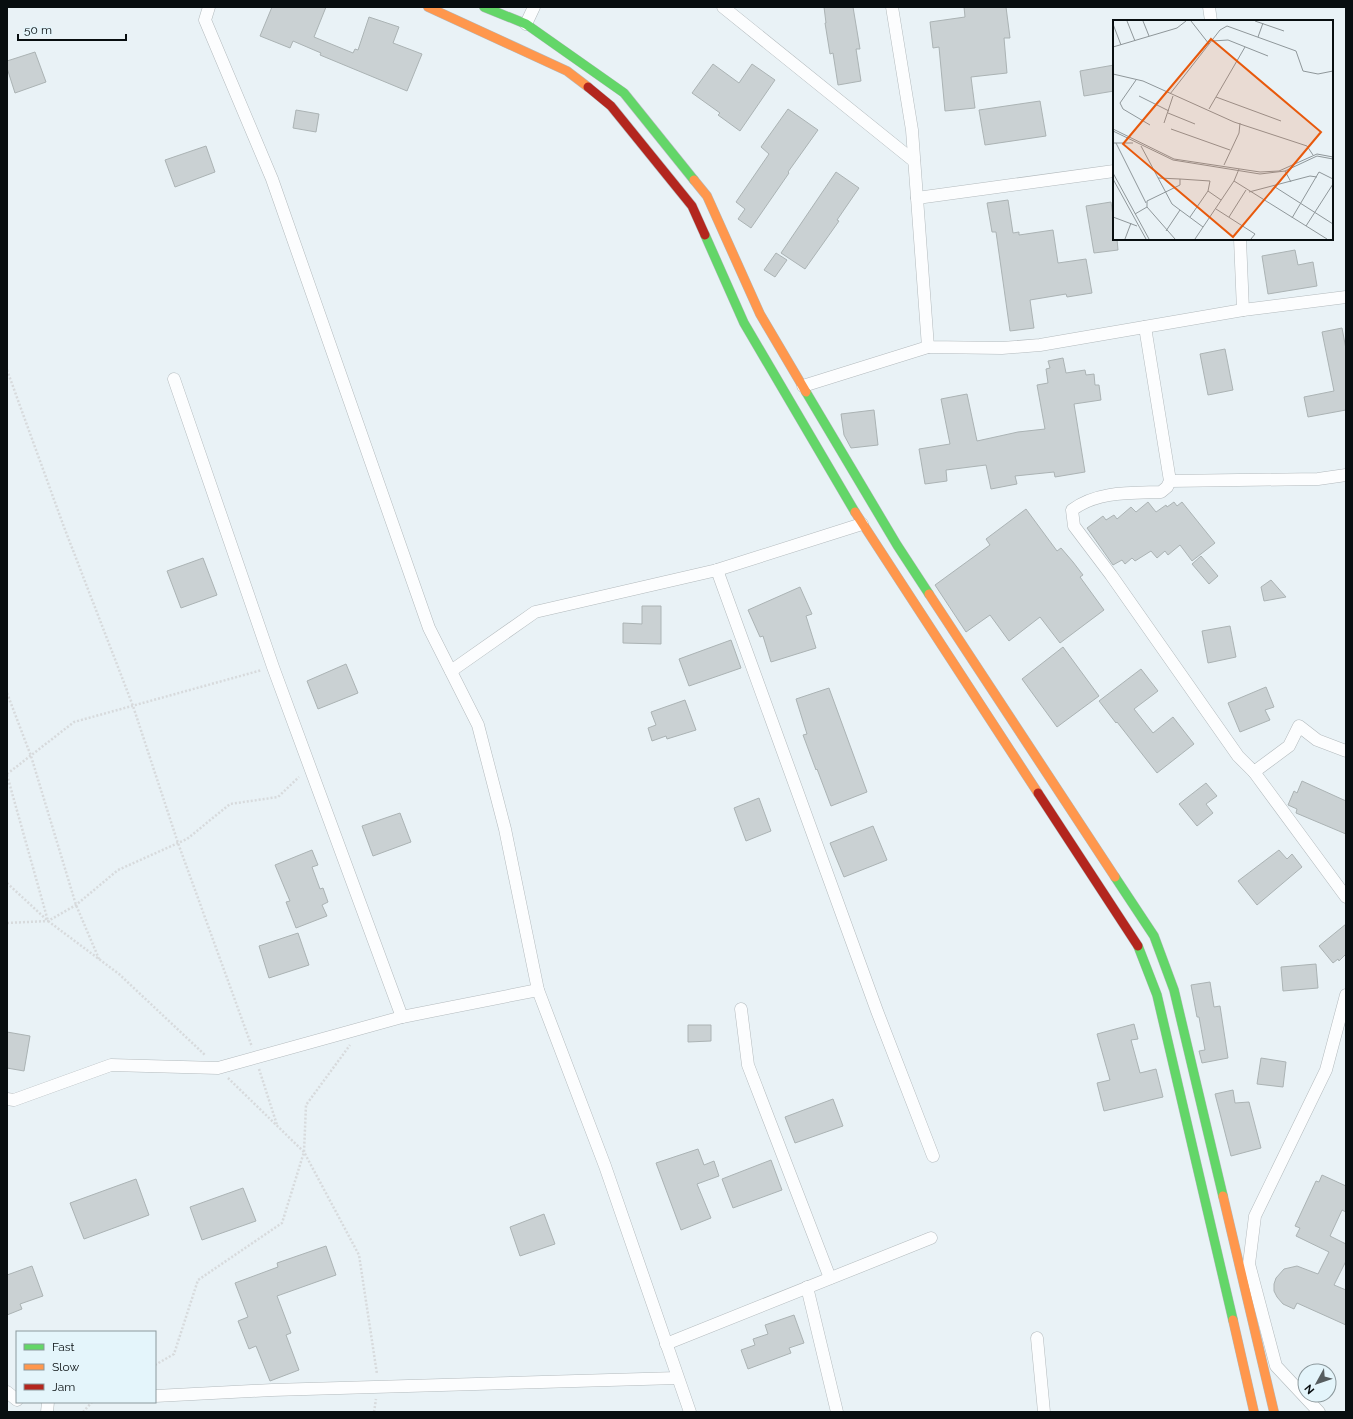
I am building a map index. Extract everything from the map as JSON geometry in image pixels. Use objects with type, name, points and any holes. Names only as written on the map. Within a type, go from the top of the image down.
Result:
[{"type":"street","points":[[208,7],[205,20],[272,179],[429,628],[478,725],[505,829],[538,990],[605,1166],[690,1412]]},
{"type":"street","points":[[428,7],[566,71],[611,106],[692,206],[744,323],[862,524],[1137,944],[1157,995],[1254,1412]]},
{"type":"street","points":[[484,7],[526,24],[624,93],[707,196],[760,314],[897,545],[1154,936],[1174,990],[1274,1412]]},
{"type":"street","points":[[526,24],[534,7]]},
{"type":"street","points":[[722,7],[914,161]]},
{"type":"street","points":[[892,7],[912,130],[928,347]]},
{"type":"street","points":[[1209,7],[1211,20]]},
{"type":"street","points":[[917,198],[1113,170]]},
{"type":"street","points":[[1240,240],[1243,310]]},
{"type":"street","points":[[803,386],[928,347],[1002,348],[1040,345],[1243,310],[1346,297]]},
{"type":"street","points":[[1146,327],[1170,481],[1161,492],[1108,494],[1082,502],[1072,510],[1074,526],[1115,581],[1238,756],[1254,772],[1346,897]]},
{"type":"street","points":[[174,379],[273,667],[402,1017]]},
{"type":"street","points":[[1170,481],[1318,479],[1346,475]]},
{"type":"street","points":[[451,671],[535,612],[717,570],[862,524]]},
{"type":"street","points":[[717,570],[877,1011],[933,1156]]},
{"type":"street","points":[[1254,772],[1289,746],[1299,726],[1317,740],[1346,751]]},
{"type":"street","points":[[7,1099],[14,1100],[111,1065],[218,1068],[402,1017],[538,990]]},
{"type":"street","points":[[1319,1412],[1276,1366],[1249,1264],[1255,1216],[1326,1070],[1346,995]]},
{"type":"street","points":[[741,1009],[748,1065],[830,1278]]},
{"type":"street","points":[[666,1344],[931,1238]]},
{"type":"street","points":[[807,1287],[837,1412]]},
{"type":"street","points":[[1038,1338],[1044,1412]]},
{"type":"street","points":[[156,1396],[378,1387],[677,1378]]},
{"type":"street","points":[[7,1392],[16,1400]]},
{"type":"path","points":[[7,370],[64,527],[133,706],[178,843],[256,1057],[277,1125]]},
{"type":"path","points":[[48,921],[7,775],[74,722],[273,667]]},
{"type":"path","points":[[7,693],[30,756],[76,905],[99,959]]},
{"type":"path","points":[[7,923],[48,921],[76,905],[118,870],[187,839],[230,804],[278,797],[310,767]]},
{"type":"path","points":[[7,883],[48,921],[119,974],[304,1152],[359,1255],[378,1387],[374,1412]]},
{"type":"path","points":[[156,1364],[174,1354],[198,1280],[282,1223],[304,1152],[306,1105],[362,1028]]},
{"type":"path","points":[[83,1412],[91,1403]]},
{"type":"building","points":[[272,7],[326,7],[314,37],[353,53],[355,49],[358,50],[369,17],[399,27],[393,43],[422,54],[407,91],[320,55],[321,53],[293,41],[290,48],[260,36]]},
{"type":"building","points":[[824,7],[853,7],[860,49],[856,49],[861,81],[838,85],[833,53],[830,54]]},
{"type":"building","points":[[964,7],[1006,7],[1010,38],[1004,38],[1007,73],[971,77],[975,108],[945,111],[939,47],[933,48],[930,22],[965,17]]},
{"type":"building","points":[[35,52],[46,82],[15,93],[7,68],[7,61]]},
{"type":"building","points":[[713,64],[739,83],[752,64],[775,80],[740,131],[718,115],[720,113],[692,93]]},
{"type":"building","points":[[1113,65],[1113,91],[1084,96],[1080,71]]},
{"type":"building","points":[[1040,101],[1046,136],[985,145],[979,110]]},
{"type":"building","points":[[788,109],[818,130],[751,228],[738,219],[745,209],[736,202],[769,154],[761,147]]},
{"type":"building","points":[[296,110],[319,114],[316,132],[293,128]]},
{"type":"building","points":[[206,146],[215,172],[175,187],[165,160]]},
{"type":"building","points":[[836,172],[859,188],[837,220],[839,221],[805,269],[781,253]]},
{"type":"building","points":[[1008,200],[1013,233],[1019,232],[1019,235],[1053,230],[1058,263],[1086,259],[1092,293],[1067,297],[1066,294],[1030,300],[1034,328],[1010,331],[996,232],[992,232],[987,203]]},
{"type":"building","points":[[1111,202],[1113,215],[1113,240],[1117,240],[1118,250],[1094,253],[1086,206]]},
{"type":"building","points":[[1295,250],[1298,265],[1313,262],[1317,286],[1268,294],[1262,256]]},
{"type":"building","points":[[776,253],[787,260],[775,277],[764,270]]},
{"type":"building","points":[[1342,328],[1346,349],[1346,410],[1308,417],[1304,397],[1334,391],[1322,332]]},
{"type":"building","points":[[1225,349],[1233,390],[1208,395],[1200,354]]},
{"type":"building","points":[[1063,358],[1066,373],[1085,370],[1086,375],[1094,374],[1095,385],[1099,385],[1101,400],[1074,404],[1085,472],[1055,477],[1054,472],[1015,476],[1017,484],[991,489],[986,465],[946,470],[947,481],[925,484],[919,449],[950,444],[941,399],[967,394],[977,441],[1018,432],[1045,429],[1037,385],[1048,383],[1046,369],[1050,368],[1048,361]]},
{"type":"building","points":[[874,410],[878,445],[851,448],[844,435],[841,414]]},
{"type":"building","points":[[1148,502],[1156,512],[1166,505],[1167,507],[1174,502],[1177,506],[1182,502],[1215,543],[1192,561],[1180,545],[1168,555],[1165,551],[1157,558],[1151,551],[1135,561],[1132,558],[1125,564],[1122,560],[1113,565],[1087,528],[1103,516],[1106,520],[1114,515],[1117,519],[1131,507],[1136,512]]},
{"type":"building","points":[[1026,509],[1057,551],[1061,548],[1073,562],[1083,575],[1080,577],[1104,610],[1060,643],[1040,617],[1009,641],[990,615],[966,632],[935,585],[990,545],[986,539]]},
{"type":"building","points":[[1201,556],[1218,576],[1209,584],[1192,564]]},
{"type":"building","points":[[203,558],[217,595],[181,608],[167,571]]},
{"type":"building","points":[[1271,580],[1286,597],[1264,601],[1261,587]]},
{"type":"building","points":[[800,587],[812,614],[806,616],[816,648],[771,662],[763,636],[760,637],[748,610]]},
{"type":"building","points":[[642,606],[661,606],[661,644],[623,643],[623,623],[642,624]]},
{"type":"building","points":[[1230,626],[1236,657],[1208,663],[1202,631]]},
{"type":"building","points":[[731,640],[741,668],[689,686],[679,659]]},
{"type":"building","points":[[1063,647],[1099,696],[1057,727],[1022,679]]},
{"type":"building","points":[[346,664],[358,693],[318,709],[307,681]]},
{"type":"building","points":[[1141,669],[1158,691],[1134,709],[1153,733],[1173,717],[1194,744],[1157,773],[1099,701]]},
{"type":"building","points":[[1266,687],[1274,707],[1265,710],[1270,720],[1240,732],[1228,703]]},
{"type":"building","points":[[829,688],[867,792],[831,806],[803,735],[807,734],[796,699]]},
{"type":"building","points":[[685,700],[696,730],[667,739],[666,736],[652,741],[648,728],[656,725],[651,712]]},
{"type":"building","points":[[1302,781],[1346,801],[1346,834],[1296,813],[1297,809],[1288,805],[1294,791],[1297,793]]},
{"type":"building","points":[[1206,783],[1217,796],[1206,804],[1213,813],[1197,826],[1179,804]]},
{"type":"building","points":[[759,798],[771,831],[746,841],[734,808]]},
{"type":"building","points":[[400,813],[411,842],[373,856],[362,826]]},
{"type":"building","points":[[873,826],[887,860],[844,877],[830,843]]},
{"type":"building","points":[[312,850],[318,865],[312,867],[320,889],[323,888],[328,902],[322,905],[327,916],[296,928],[286,902],[290,901],[275,865]]},
{"type":"building","points":[[1279,850],[1287,859],[1292,854],[1302,867],[1257,905],[1238,881]]},
{"type":"building","points":[[1346,924],[1346,954],[1339,961],[1338,959],[1333,963],[1319,946]]},
{"type":"building","points":[[298,933],[309,965],[269,978],[259,946]]},
{"type":"building","points":[[1316,964],[1318,988],[1283,991],[1281,967]]},
{"type":"building","points":[[1210,982],[1214,1007],[1220,1006],[1228,1058],[1202,1063],[1199,1051],[1205,1050],[1191,985]]},
{"type":"building","points":[[1134,1024],[1138,1039],[1131,1040],[1140,1073],[1156,1069],[1163,1097],[1104,1111],[1097,1083],[1110,1080],[1097,1034]]},
{"type":"building","points":[[688,1025],[711,1025],[711,1041],[688,1042]]},
{"type":"building","points":[[7,1032],[30,1036],[24,1071],[7,1068]]},
{"type":"building","points":[[1261,1058],[1286,1062],[1283,1087],[1257,1084]]},
{"type":"building","points":[[1233,1090],[1235,1103],[1249,1102],[1261,1148],[1231,1156],[1215,1094]]},
{"type":"building","points":[[833,1099],[843,1126],[795,1143],[785,1117]]},
{"type":"building","points":[[698,1149],[704,1165],[714,1161],[719,1176],[697,1184],[711,1218],[681,1230],[656,1163]]},
{"type":"building","points":[[771,1160],[782,1190],[733,1208],[722,1179]]},
{"type":"building","points":[[1322,1175],[1346,1186],[1346,1212],[1342,1210],[1330,1236],[1346,1244],[1346,1261],[1334,1285],[1346,1290],[1346,1325],[1297,1303],[1294,1309],[1283,1304],[1274,1291],[1276,1278],[1284,1269],[1297,1266],[1318,1274],[1329,1252],[1296,1236],[1300,1228],[1295,1226],[1316,1181],[1319,1182]]},
{"type":"building","points":[[136,1179],[149,1215],[84,1239],[70,1203]]},
{"type":"building","points":[[243,1188],[256,1221],[202,1240],[190,1207]]},
{"type":"building","points":[[544,1214],[555,1244],[520,1256],[510,1227]]},
{"type":"building","points":[[326,1246],[336,1275],[277,1296],[291,1333],[286,1335],[299,1370],[270,1381],[256,1346],[249,1349],[238,1321],[248,1317],[235,1283],[278,1267],[277,1263]]},
{"type":"building","points":[[32,1266],[43,1296],[20,1304],[22,1309],[7,1315],[7,1275]]},
{"type":"building","points":[[794,1315],[804,1343],[789,1348],[791,1353],[748,1369],[741,1350],[755,1345],[753,1339],[768,1334],[765,1325]]},
{"type":"traffic: fast","points":[[484,7],[526,24],[624,93],[694,180]]},
{"type":"traffic: fast","points":[[705,235],[744,323],[855,512]]},
{"type":"traffic: fast","points":[[806,392],[897,545],[929,594]]},
{"type":"traffic: fast","points":[[1115,877],[1154,936],[1174,990],[1223,1196]]},
{"type":"traffic: fast","points":[[1138,946],[1157,995],[1233,1320]]},
{"type":"traffic: slow","points":[[428,7],[567,71],[588,87]]},
{"type":"traffic: slow","points":[[694,180],[707,196],[760,314],[806,392]]},
{"type":"traffic: slow","points":[[855,512],[1038,793]]},
{"type":"traffic: slow","points":[[929,594],[1115,877]]},
{"type":"traffic: slow","points":[[1223,1196],[1274,1412]]},
{"type":"traffic: slow","points":[[1233,1320],[1254,1412]]},
{"type":"traffic: jam","points":[[588,87],[611,106],[692,206],[705,235]]},
{"type":"traffic: jam","points":[[1038,793],[1138,946]]}]
